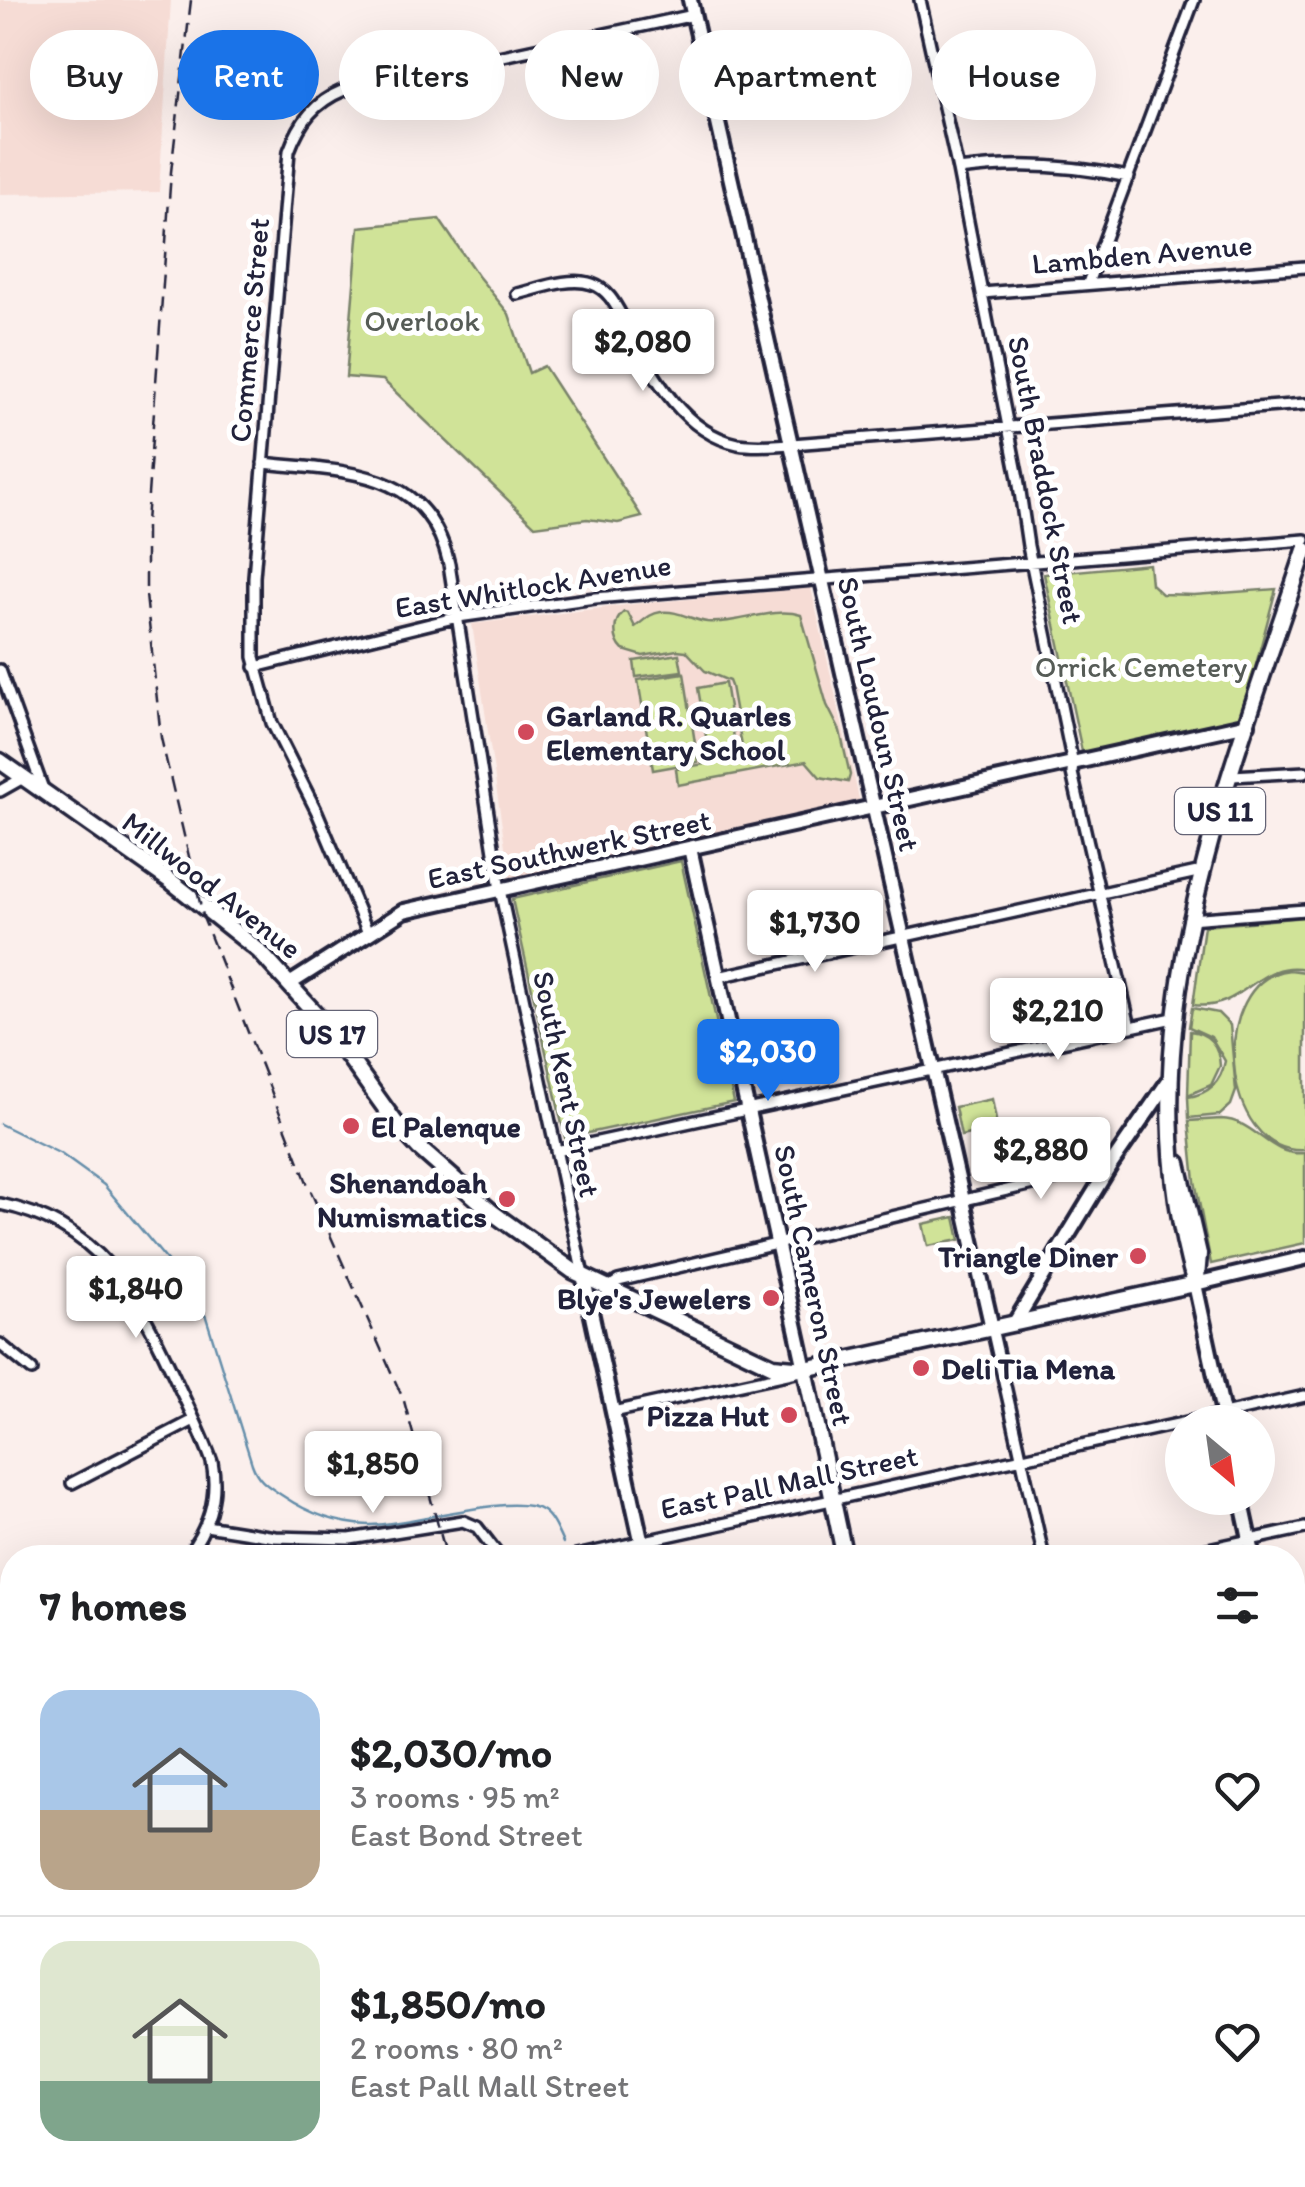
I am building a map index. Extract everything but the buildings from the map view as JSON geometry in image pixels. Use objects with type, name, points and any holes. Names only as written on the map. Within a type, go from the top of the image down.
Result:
[{"type":"main road","name":"US 11","points":[[1195,1284],[1177,1210],[1170,1080],[1173,1018],[1189,920],[1202,871],[1305,550]]},
{"type":"main road","name":"Millwood Avenue","points":[[0,761],[218,917],[292,983],[388,1114],[420,1148],[493,1212],[573,1272],[773,1366],[805,1370]]},
{"type":"main road","points":[[805,1370],[1195,1284]]},
{"type":"main road","name":"South Cameron Street","points":[[805,1370],[842,1545]]},
{"type":"street","name":"South Loudoun Street","points":[[690,0],[1041,1545]]},
{"type":"street","name":"South Braddock Street","points":[[920,0],[958,170],[1072,773],[1130,1028]]},
{"type":"street","points":[[1088,283],[1194,0]]},
{"type":"street","name":"Commerce Street","points":[[368,933],[317,812],[272,722],[255,667],[253,596],[285,169],[294,136],[319,102],[362,85],[542,50],[694,14]]},
{"type":"street","points":[[958,170],[1038,165],[1081,167],[1129,176]]},
{"type":"street","name":"Lambden Avenue","points":[[982,293],[1305,267]]},
{"type":"street","points":[[517,294],[568,282],[598,286],[612,298],[663,390],[692,420],[736,444],[792,444],[1305,404]]},
{"type":"street","name":"South Kent Street","points":[[263,462],[360,473],[391,484],[428,515],[441,536],[450,564],[500,890],[642,1545]]},
{"type":"street","name":"East Whitlock Avenue","points":[[255,667],[458,617],[596,598],[1305,540]]},
{"type":"street","points":[[0,670],[44,792]]},
{"type":"street","name":"East Southwerk Street","points":[[292,983],[404,912],[1248,724]]},
{"type":"street","points":[[1232,776],[1305,772]]},
{"type":"street","points":[[0,791],[22,778]]},
{"type":"street","name":"South Cameron Street","points":[[690,848],[805,1370]]},
{"type":"street","points":[[718,977],[1202,871]]},
{"type":"street","points":[[1189,920],[1305,910]]},
{"type":"street","points":[[556,1151],[1173,1018]]},
{"type":"street","points":[[1014,1324],[1110,1166],[1170,1080]]},
{"type":"street","points":[[610,1287],[618,1280],[1110,1166]]},
{"type":"street","points":[[0,1204],[35,1213],[68,1229],[115,1270],[141,1308],[209,1452],[215,1477],[214,1500],[206,1526],[194,1545]]},
{"type":"street","points":[[1221,1405],[1195,1284],[1305,1258]]},
{"type":"street","points":[[0,1344],[32,1370]]},
{"type":"street","points":[[613,1412],[805,1370]]},
{"type":"street","name":"East Pall Mall Street","points":[[1272,1405],[1305,1396]]},
{"type":"street","points":[[72,1483],[194,1420]]},
{"type":"street","name":"East Pall Mall Street","points":[[623,1545],[1022,1456],[1165,1429]]},
{"type":"street","points":[[1245,1515],[1251,1545]]},
{"type":"street","points":[[206,1526],[275,1537],[350,1539],[463,1521],[477,1527],[491,1545]]},
{"type":"street","points":[[1227,1545],[1305,1528]]},
{"type":"shaded area","points":[[0,0],[171,0],[159,192],[0,194]]},
{"type":"shaded area","points":[[811,588],[860,803],[510,880],[472,624]]},
{"type":"green space","name":"Overlook","points":[[439,219],[509,314],[529,373],[544,366],[642,517],[618,523],[587,519],[535,526],[383,380],[346,377],[359,227]]},
{"type":"green space","name":"Orrick Cemetery","points":[[1149,564],[1151,584],[1162,594],[1276,589],[1241,721],[1083,756],[1044,574]]},
{"type":"green space","points":[[624,612],[635,627],[661,612],[707,622],[778,613],[801,615],[827,705],[840,731],[850,775],[848,782],[820,777],[806,761],[678,785],[676,769],[744,757],[731,686],[729,681],[705,671],[686,651],[643,656],[623,650],[615,631]]},
{"type":"green space","points":[[679,654],[682,671],[636,677],[634,661]]},
{"type":"green space","points":[[684,673],[698,762],[653,770],[638,680]]},
{"type":"green space","points":[[725,683],[737,756],[710,761],[698,688]]},
{"type":"green space","points":[[681,861],[734,1102],[565,1138],[512,899]]},
{"type":"green space","points":[[1305,917],[1305,969],[1274,971],[1225,1001],[1193,1005],[1204,926]]},
{"type":"green space","points":[[1290,970],[1305,972],[1305,1150],[1276,1144],[1255,1126],[1241,1098],[1234,1065],[1236,1032],[1245,1002],[1263,980]]},
{"type":"green space","points":[[1192,1008],[1218,1013],[1230,1025],[1236,1091],[1231,1105],[1220,1115],[1189,1118],[1188,1097],[1213,1086],[1225,1061],[1211,1037],[1189,1027]]},
{"type":"green space","points":[[1190,1031],[1203,1034],[1212,1042],[1220,1066],[1211,1085],[1188,1095]]},
{"type":"green space","points":[[992,1099],[996,1120],[992,1129],[961,1136],[955,1107]]},
{"type":"green space","points":[[1221,1119],[1244,1125],[1281,1150],[1305,1153],[1305,1243],[1211,1264],[1195,1181],[1189,1121]]},
{"type":"green space","points":[[955,1217],[960,1240],[928,1246],[923,1224]]},
{"type":"waterway","points":[[0,1124],[61,1154],[104,1185],[185,1282],[206,1317],[252,1464],[268,1486],[313,1512],[334,1520],[369,1525],[485,1507],[529,1506],[547,1514],[563,1543]]},
{"type":"railway","points":[[191,0],[171,172],[146,523],[146,595],[161,738],[204,920],[308,1185],[404,1401],[443,1545]]},
{"type":"place","name":"Garland R. Quarles Elementary School","points":[[526,732]]},
{"type":"place","name":"El Palenque","points":[[351,1126]]},
{"type":"place","name":"Shenandoah Numismatics","points":[[507,1199]]},
{"type":"place","name":"Triangle Diner","points":[[1138,1256]]},
{"type":"place","name":"Blye's Jewelers","points":[[771,1298]]},
{"type":"place","name":"Deli Tia Mena","points":[[921,1368]]},
{"type":"place","name":"Pizza Hut","points":[[789,1415]]}]
